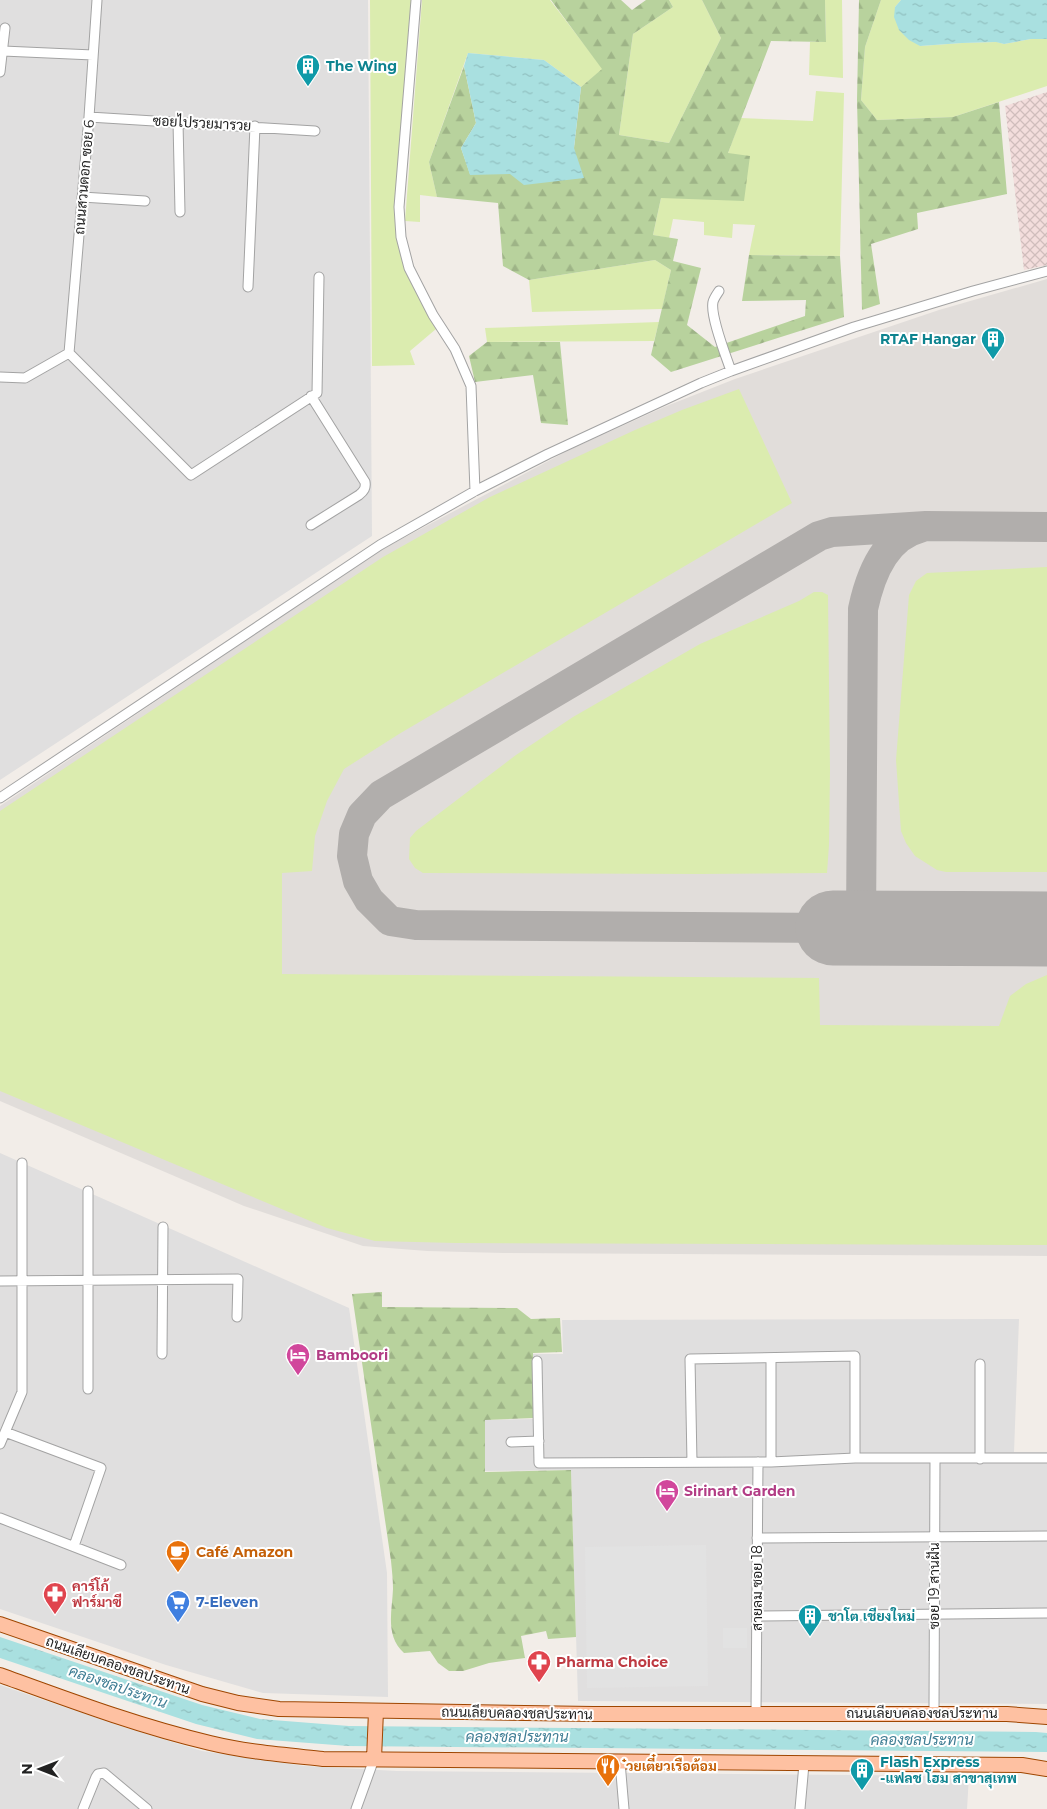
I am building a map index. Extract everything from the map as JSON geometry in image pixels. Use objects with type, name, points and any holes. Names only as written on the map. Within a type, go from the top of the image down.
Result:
[{"type":"main road","name":"ถนนเลียบคลองชลประทาน","points":[[0,1624],[202,1694],[238,1704],[376,1718],[756,1713],[1007,1714],[1047,1717]]},
{"type":"main road","points":[[0,1675],[131,1721],[212,1744],[323,1759],[374,1755],[620,1762],[1022,1765],[1047,1769]]},
{"type":"main road","points":[[374,1755],[376,1718]]},
{"type":"street","name":"ถนนสวนดอก ซอย 6","points":[[69,353],[89,118],[96,0]]},
{"type":"street","points":[[416,0],[399,207],[401,237],[409,268],[418,288],[455,348],[471,386],[475,491]]},
{"type":"street","points":[[0,72],[6,28]]},
{"type":"street","points":[[3,51],[93,55]]},
{"type":"street","name":"ซอยไปรวยมารวย","points":[[89,118],[255,126],[315,131]]},
{"type":"street","points":[[178,122],[180,212]]},
{"type":"street","points":[[248,287],[255,126]]},
{"type":"street","points":[[82,197],[146,201]]},
{"type":"street","points":[[0,798],[380,545],[475,491],[580,438],[701,383],[854,327],[1047,271]]},
{"type":"street","points":[[0,377],[24,378],[69,353],[191,475],[317,392],[319,277]]},
{"type":"street","points":[[719,291],[713,302],[716,325],[731,371]]},
{"type":"street","points":[[311,396],[366,486],[359,495],[311,525]]},
{"type":"street","points":[[0,1444],[22,1392],[22,1163]]},
{"type":"street","points":[[88,1191],[88,1389]]},
{"type":"street","points":[[162,1354],[163,1227]]},
{"type":"street","points":[[0,1281],[238,1279],[237,1317]]},
{"type":"street","points":[[692,1462],[690,1359],[855,1356],[855,1458]]},
{"type":"street","points":[[771,1359],[771,1462]]},
{"type":"street","points":[[536,1360],[540,1463],[771,1462],[855,1458],[1047,1458]]},
{"type":"street","points":[[980,1364],[980,1459]]},
{"type":"street","points":[[5,1432],[101,1468],[74,1546]]},
{"type":"street","points":[[510,1442],[539,1441]]},
{"type":"street","name":"ซอย 19 สานฝัน","points":[[934,1713],[935,1458]]},
{"type":"street","name":"สายลม ซอย 18","points":[[756,1713],[758,1462]]},
{"type":"street","points":[[0,1518],[122,1565]]},
{"type":"street","points":[[757,1538],[1047,1536]]},
{"type":"street","points":[[757,1616],[1047,1613]]},
{"type":"street","points":[[356,1809],[374,1755]]},
{"type":"street","points":[[620,1762],[624,1809]]},
{"type":"street","points":[[800,1809],[804,1764]]},
{"type":"street","points":[[83,1809],[96,1777],[98,1774],[104,1773],[148,1809]]},
{"type":"shaded area","points":[[0,0],[368,0],[372,536],[0,780]]},
{"type":"shaded area","points":[[1047,92],[1047,265],[1024,270],[1005,106]]},
{"type":"shaded area","points":[[1047,279],[1047,1256],[503,1253],[427,1251],[363,1246],[244,1206],[0,1101],[0,806],[381,550],[569,450],[664,407],[735,379],[939,310]]},
{"type":"shaded area","points":[[0,1153],[349,1308],[387,1573],[388,1697],[263,1693],[166,1665],[0,1609]]},
{"type":"shaded area","points":[[1019,1319],[1014,1452],[1047,1452],[1047,1704],[578,1701],[571,1470],[485,1471],[485,1420],[535,1419],[533,1354],[563,1354],[562,1320]]},
{"type":"shaded area","points":[[706,1545],[708,1686],[587,1688],[585,1547]]},
{"type":"shaded area","points":[[723,1628],[747,1628],[747,1648],[723,1648]]},
{"type":"shaded area","points":[[0,1685],[123,1727],[202,1751],[304,1766],[397,1771],[969,1776],[967,1809],[0,1809]]},
{"type":"green space","points":[[370,0],[412,0],[395,213],[409,277],[436,329],[410,351],[415,365],[372,366]]},
{"type":"green space","points":[[422,0],[550,0],[603,69],[581,87],[544,60],[468,53],[429,162],[437,197],[420,195],[420,222],[405,221]]},
{"type":"green space","points":[[551,0],[621,0],[632,10],[646,0],[669,0],[673,7],[633,34],[619,135],[669,143],[721,38],[702,0],[825,0],[826,42],[771,41],[728,153],[750,156],[744,201],[661,198],[653,235],[678,239],[673,261],[701,268],[687,325],[715,347],[805,316],[806,300],[742,301],[749,255],[840,256],[844,317],[671,372],[651,355],[671,270],[655,260],[529,280],[503,266],[498,203],[437,197],[429,162],[464,66],[476,123],[461,148],[470,174],[510,174],[574,148],[581,87],[602,69]]},
{"type":"green space","points":[[669,0],[702,0],[721,38],[669,143],[619,135],[633,34],[673,7]]},
{"type":"green space","points":[[825,0],[842,0],[843,78],[809,75],[810,42],[826,42]]},
{"type":"green space","points":[[859,0],[881,0],[865,47],[861,100],[877,120],[953,117],[999,102],[1007,194],[917,213],[918,229],[871,244],[880,304],[862,310],[857,100]]},
{"type":"green space","points":[[881,0],[901,0],[895,7],[920,46],[997,42],[1004,44],[1031,39],[1047,39],[1047,86],[953,117],[877,120],[861,100],[865,47]]},
{"type":"green space","points":[[816,91],[844,93],[840,256],[749,255],[755,225],[733,224],[732,238],[704,235],[704,222],[673,219],[669,238],[653,235],[661,198],[728,153],[741,118],[813,121]]},
{"type":"green space","points":[[655,260],[671,270],[662,309],[532,312],[529,280]]},
{"type":"green space","points":[[659,322],[654,341],[487,342],[485,328]]},
{"type":"green space","points":[[487,342],[560,342],[568,425],[541,423],[533,375],[475,382],[469,356]]},
{"type":"green space","points":[[739,389],[792,503],[399,734],[344,769],[327,801],[315,836],[312,871],[282,873],[282,974],[819,978],[820,1025],[999,1026],[1010,996],[1026,984],[1047,975],[1047,1245],[456,1243],[375,1241],[327,1228],[0,1091],[0,811],[383,557],[490,497],[635,430]]},
{"type":"green space","points":[[1047,567],[1047,872],[946,872],[937,870],[915,856],[906,843],[901,831],[896,760],[909,595],[916,581],[927,573]]},
{"type":"green space","points":[[814,592],[822,592],[828,595],[830,770],[827,873],[423,873],[415,868],[409,859],[410,838],[416,831],[516,755],[573,717],[700,644],[799,601]]},
{"type":"green space","points":[[382,1292],[382,1307],[517,1308],[531,1319],[560,1318],[562,1352],[533,1353],[534,1418],[485,1420],[485,1472],[571,1470],[576,1637],[548,1639],[546,1631],[521,1636],[525,1658],[489,1663],[463,1671],[449,1671],[438,1663],[430,1651],[404,1653],[394,1639],[391,1623],[393,1589],[391,1561],[352,1294]]},
{"type":"water","points":[[901,0],[1047,0],[1047,39],[1031,39],[1004,44],[996,42],[920,46],[909,40],[899,30],[894,17],[895,7]]},
{"type":"water","points":[[468,53],[544,60],[581,87],[574,148],[584,178],[524,185],[510,174],[470,175],[461,148],[476,123],[464,66]]},
{"type":"water","name":"คลองชลประทาน","points":[[0,1637],[202,1705],[260,1719],[349,1726],[1036,1732],[1047,1733],[1047,1752],[348,1746],[257,1739],[196,1724],[0,1658]]},
{"type":"taxiway","points":[[833,928],[416,925],[390,921],[369,900],[358,881],[352,856],[354,834],[362,815],[381,795],[819,536],[832,532],[926,526],[1047,527]]},
{"type":"taxiway","points":[[861,928],[863,609],[875,571],[888,549],[897,540],[920,528]]},
{"type":"taxiway","points":[[1017,929],[1047,921]]},
{"type":"runway","points":[[833,928],[1047,929]]},
{"type":"place","name":"The Wing","points":[[308,87]]},
{"type":"place","name":"RTAF Hangar","points":[[993,360]]},
{"type":"place","name":"Bamboori","points":[[298,1376]]},
{"type":"place","name":"Sirinart Garden","points":[[667,1512]]},
{"type":"place","name":"Café Amazon","points":[[178,1573]]},
{"type":"place","name":"คาร์โก้ ฟาร์มาซี","points":[[55,1615]]},
{"type":"place","name":"7-Eleven","points":[[178,1623]]},
{"type":"place","name":"ชาโต เชียงใหม่","points":[[810,1637]]},
{"type":"place","name":"Pharma Choice","points":[[539,1683]]},
{"type":"place","name":"๋วยเตี๋ยวเรือต้อม","points":[[608,1787]]},
{"type":"place","name":"Flash Express -แฟลช โฮม สาขาสุเทพ","points":[[862,1791]]}]
